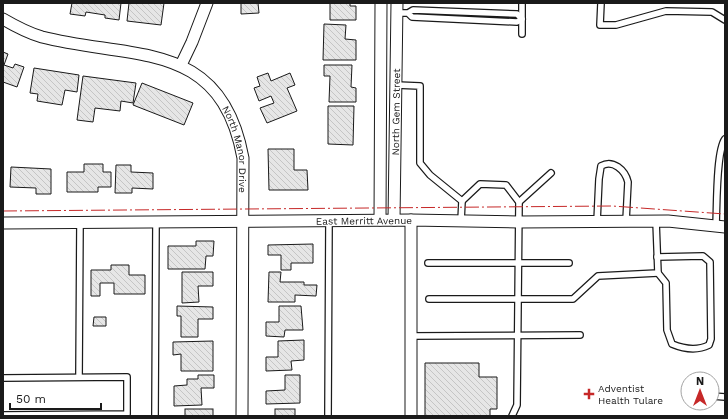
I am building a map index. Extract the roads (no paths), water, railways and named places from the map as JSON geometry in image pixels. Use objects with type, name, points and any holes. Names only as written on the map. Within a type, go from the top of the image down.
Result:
[{"type":"street","points":[[181,65],[192,42],[207,3]]},
{"type":"street","name":"North Gem Street","points":[[380,220],[381,3]]},
{"type":"street","name":"North Gem Street","points":[[394,220],[397,8]]},
{"type":"street","name":"North Manor Drive","points":[[3,19],[40,36],[71,43],[139,53],[163,58],[181,65],[195,74],[218,95],[230,114],[238,133],[243,158],[244,221],[242,416]]},
{"type":"street","name":"East Merritt Avenue","points":[[3,223],[329,220],[518,222],[656,221],[720,226]]},
{"type":"street","points":[[410,416],[412,336],[411,220]]},
{"type":"lane","points":[[601,3],[600,25],[616,25],[666,11],[712,12],[725,20]]},
{"type":"lane","points":[[522,4],[522,34]]},
{"type":"lane","points":[[397,8],[408,13],[413,10],[516,14],[522,18]]},
{"type":"lane","points":[[396,85],[420,86],[420,163],[430,175],[462,201]]},
{"type":"lane","points":[[720,226],[719,157],[721,144],[725,139]]},
{"type":"lane","points":[[597,222],[598,179],[601,166],[606,163],[614,164],[626,176],[628,182],[626,221]]},
{"type":"lane","points":[[519,202],[551,173]]},
{"type":"lane","points":[[461,221],[462,201],[480,184],[506,185],[519,202],[519,336],[517,405],[512,416]]},
{"type":"lane","points":[[328,416],[329,220]]},
{"type":"lane","points":[[656,221],[657,257],[658,274],[666,283],[667,330],[672,344],[682,348],[701,349],[709,345],[711,339],[710,262],[703,256],[657,257]]},
{"type":"lane","points":[[79,377],[80,222]]},
{"type":"lane","points":[[156,222],[156,416]]},
{"type":"lane","points":[[428,263],[569,263]]},
{"type":"lane","points":[[429,299],[572,299],[598,276],[658,274]]},
{"type":"lane","points":[[412,336],[580,335]]},
{"type":"lane","points":[[3,378],[126,377],[127,414],[3,415]]},
{"type":"place","name":"Adventist Health Tulare","points":[[589,394]]}]
